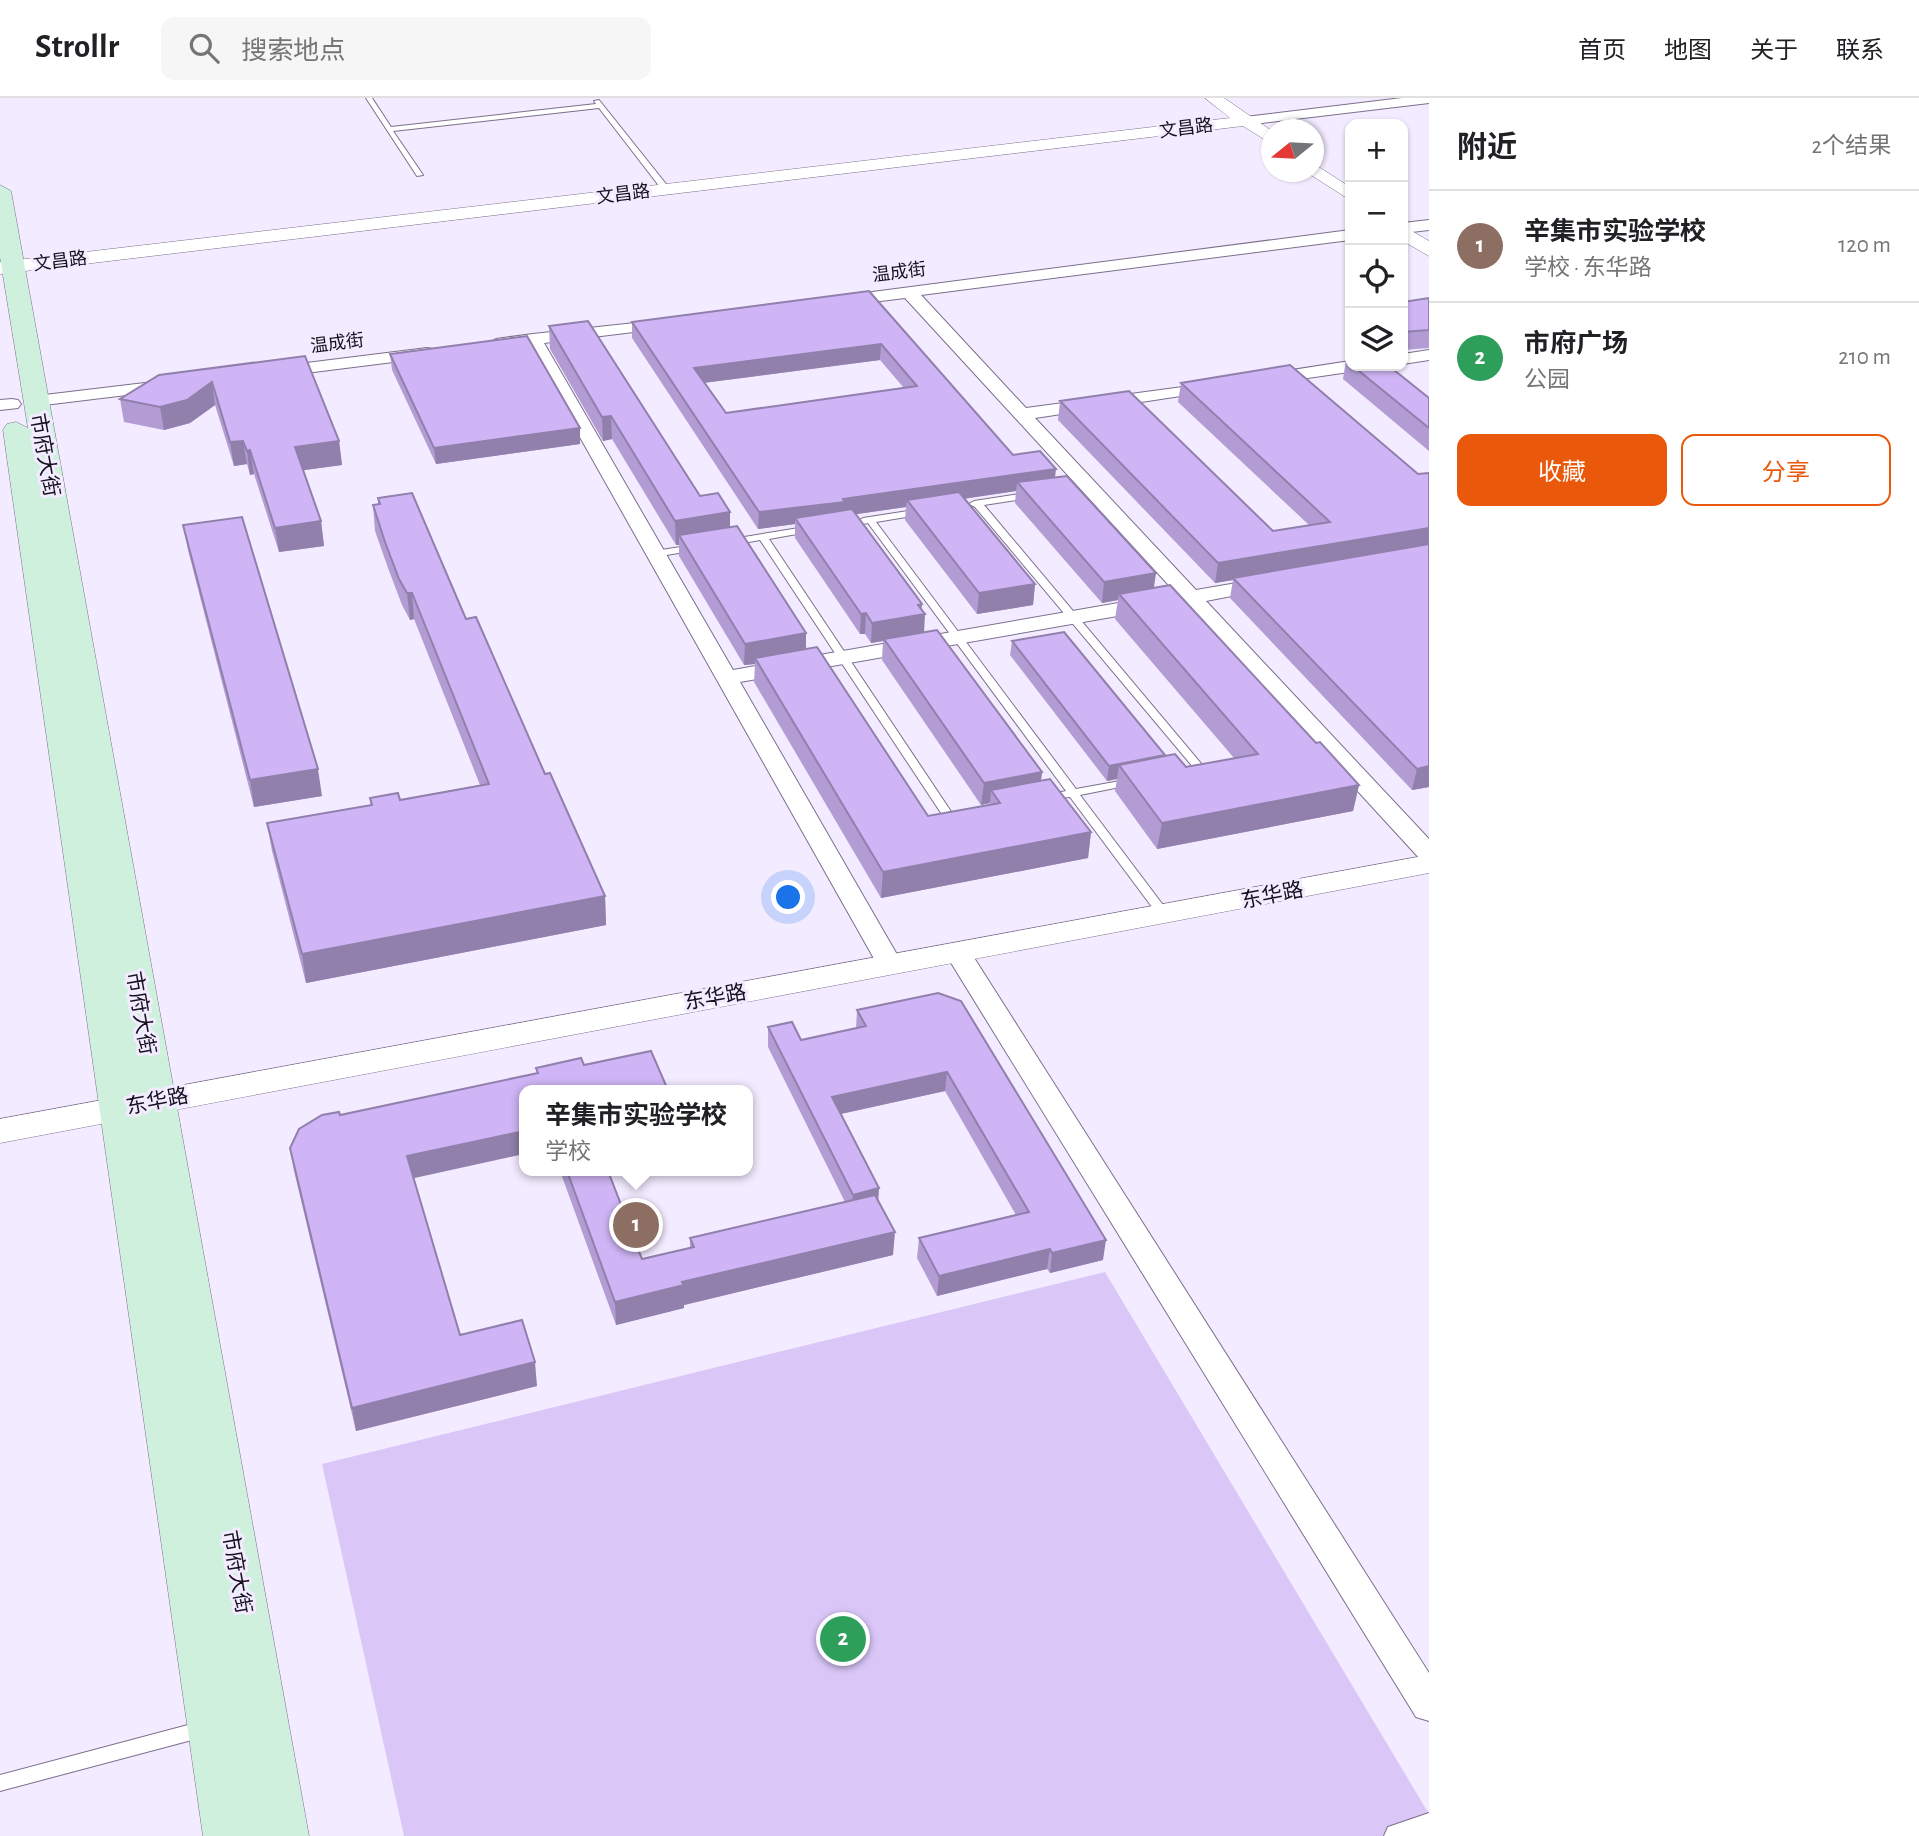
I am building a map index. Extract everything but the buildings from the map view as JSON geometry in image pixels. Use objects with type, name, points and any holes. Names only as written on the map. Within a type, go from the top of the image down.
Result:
[{"type":"main road","name":"市府大街","points":[[0,191],[16,403]]},
{"type":"main road","name":"市府大街","points":[[0,325],[16,403],[138,1105],[282,1836]]},
{"type":"main road","name":"市府大街","points":[[138,1105],[228,1835]]},
{"type":"street","points":[[1213,98],[1261,132]]},
{"type":"street","points":[[1245,121],[1429,99]]},
{"type":"street","name":"文昌路","points":[[6,267],[1245,121]]},
{"type":"street","points":[[1324,176],[1345,191]]},
{"type":"street","points":[[1408,229],[1429,225]]},
{"type":"street","points":[[1408,234],[1429,250]]},
{"type":"street","name":"温成街","points":[[820,303],[1345,236]]},
{"type":"street","points":[[909,292],[1022,414],[1083,487],[1191,597],[1429,854]]},
{"type":"street","points":[[474,347],[684,320]]},
{"type":"street","points":[[533,339],[890,965]]},
{"type":"street","name":"温成街","points":[[255,374],[447,350]]},
{"type":"street","points":[[1408,358],[1429,355]]},
{"type":"street","points":[[1022,414],[1345,368]]},
{"type":"street","points":[[16,403],[187,383]]},
{"type":"street","points":[[726,678],[1284,580]]},
{"type":"street","name":"东华路","points":[[0,1131],[1165,916],[1429,864]]},
{"type":"street","points":[[958,953],[1429,1705]]},
{"type":"street","points":[[1398,1836],[1429,1826]]},
{"type":"lane","points":[[369,98],[419,174]]},
{"type":"lane","points":[[594,98],[666,189]]},
{"type":"lane","points":[[389,129],[600,106]]},
{"type":"lane","points":[[965,506],[1040,494]]},
{"type":"lane","points":[[978,503],[1200,769],[1175,774]]},
{"type":"lane","points":[[856,522],[937,510]]},
{"type":"lane","points":[[870,520],[1165,916]]},
{"type":"lane","points":[[723,543],[817,528]]},
{"type":"lane","points":[[763,537],[949,817],[974,812]]},
{"type":"lane","points":[[655,554],[709,545]]},
{"type":"lane","points":[[1036,800],[1149,779]]},
{"type":"lane","points":[[0,1783],[213,1726]]},
{"type":"shaded area","points":[[1105,1272],[1429,1814],[1429,1836],[404,1836],[322,1464]]},
{"type":"place","name":"辛集市实验学校","points":[[636,1225]]},
{"type":"place","name":"市府广场","points":[[843,1639]]}]
